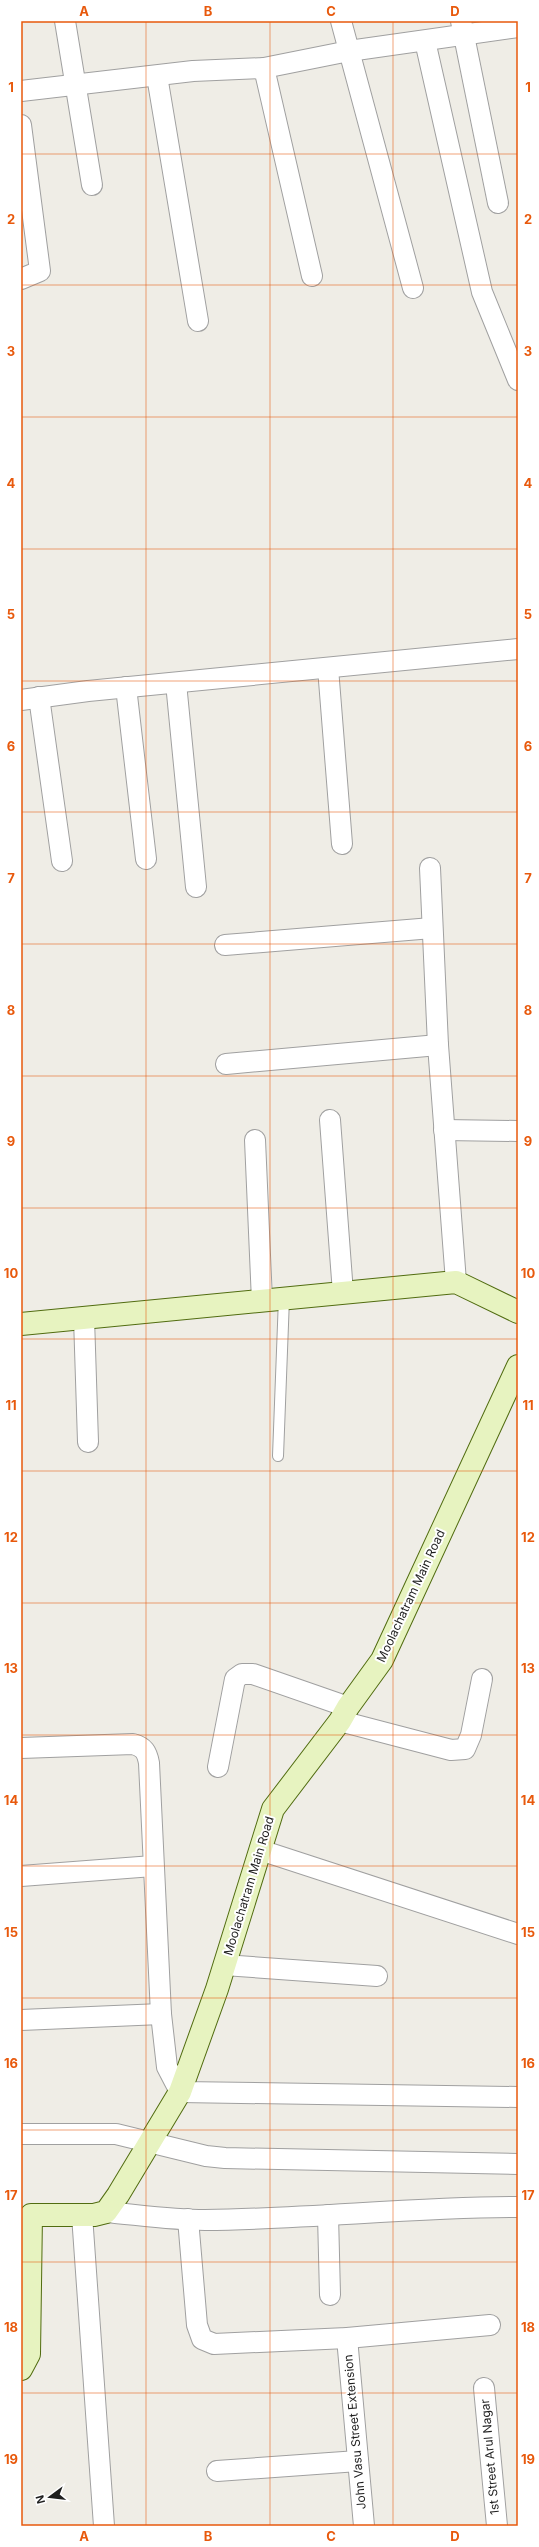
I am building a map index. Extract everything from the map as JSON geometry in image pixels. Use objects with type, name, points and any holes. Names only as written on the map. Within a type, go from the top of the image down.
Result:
[{"type":"street","points":[[65,21],[74,85],[92,185]]},
{"type":"street","points":[[341,21],[412,288]]},
{"type":"street","points":[[21,91],[194,71],[264,68],[349,51],[425,41],[462,28],[518,27]]},
{"type":"street","points":[[462,28],[498,203]]},
{"type":"street","points":[[425,41],[482,292],[518,380]]},
{"type":"street","points":[[264,68],[312,276]]},
{"type":"street","points":[[157,76],[198,321]]},
{"type":"street","points":[[21,125],[40,271],[21,279]]},
{"type":"street","points":[[62,860],[30,698],[176,682],[518,650]]},
{"type":"street","points":[[328,668],[342,844]]},
{"type":"street","points":[[176,682],[196,887]]},
{"type":"street","points":[[126,687],[146,860]]},
{"type":"street","points":[[430,868],[438,1045],[456,1282]]},
{"type":"street","points":[[225,945],[432,928]]},
{"type":"street","points":[[226,1064],[438,1045]]},
{"type":"street","points":[[330,1120],[343,1293]]},
{"type":"street","points":[[444,1130],[518,1131]]},
{"type":"street","points":[[255,1140],[262,1300]]},
{"type":"street","points":[[21,1324],[456,1282],[518,1312]]},
{"type":"street","points":[[84,1318],[88,1442]]},
{"type":"street","name":"Moolachatram Main Road","points":[[106,2212],[118,2195],[180,2092],[224,1965],[273,1809],[344,1714],[382,1660],[518,1366]]},
{"type":"street","points":[[218,1767],[235,1680],[242,1674],[253,1674],[344,1714],[452,1750],[465,1749],[471,1735],[482,1679]]},
{"type":"street","points":[[21,1748],[133,1744],[141,1746],[147,1752],[149,1763],[161,2014],[167,2067],[180,2092],[518,2098]]},
{"type":"street","points":[[260,1850],[518,1934]]},
{"type":"street","points":[[21,1876],[153,1866]]},
{"type":"street","points":[[224,1965],[377,1976]]},
{"type":"street","points":[[21,2020],[161,2014]]},
{"type":"street","points":[[21,2134],[116,2134],[206,2156],[225,2158],[518,2164]]},
{"type":"street","points":[[21,2369],[29,2354],[26,2215],[94,2215],[106,2212],[188,2219],[328,2215],[441,2207],[518,2207]]},
{"type":"street","points":[[82,2215],[104,2526]]},
{"type":"street","points":[[328,2215],[330,2295]]},
{"type":"street","points":[[188,2219],[197,2325],[202,2339],[214,2344],[347,2338],[490,2325]]},
{"type":"street","name":"John Vasu Street Extension","points":[[347,2338],[364,2526]]},
{"type":"street","name":"1st Street Arul Nagar","points":[[484,2388],[496,2526]]},
{"type":"street","points":[[217,2471],[358,2461]]},
{"type":"lane","points":[[278,1456],[284,1298]]}]
